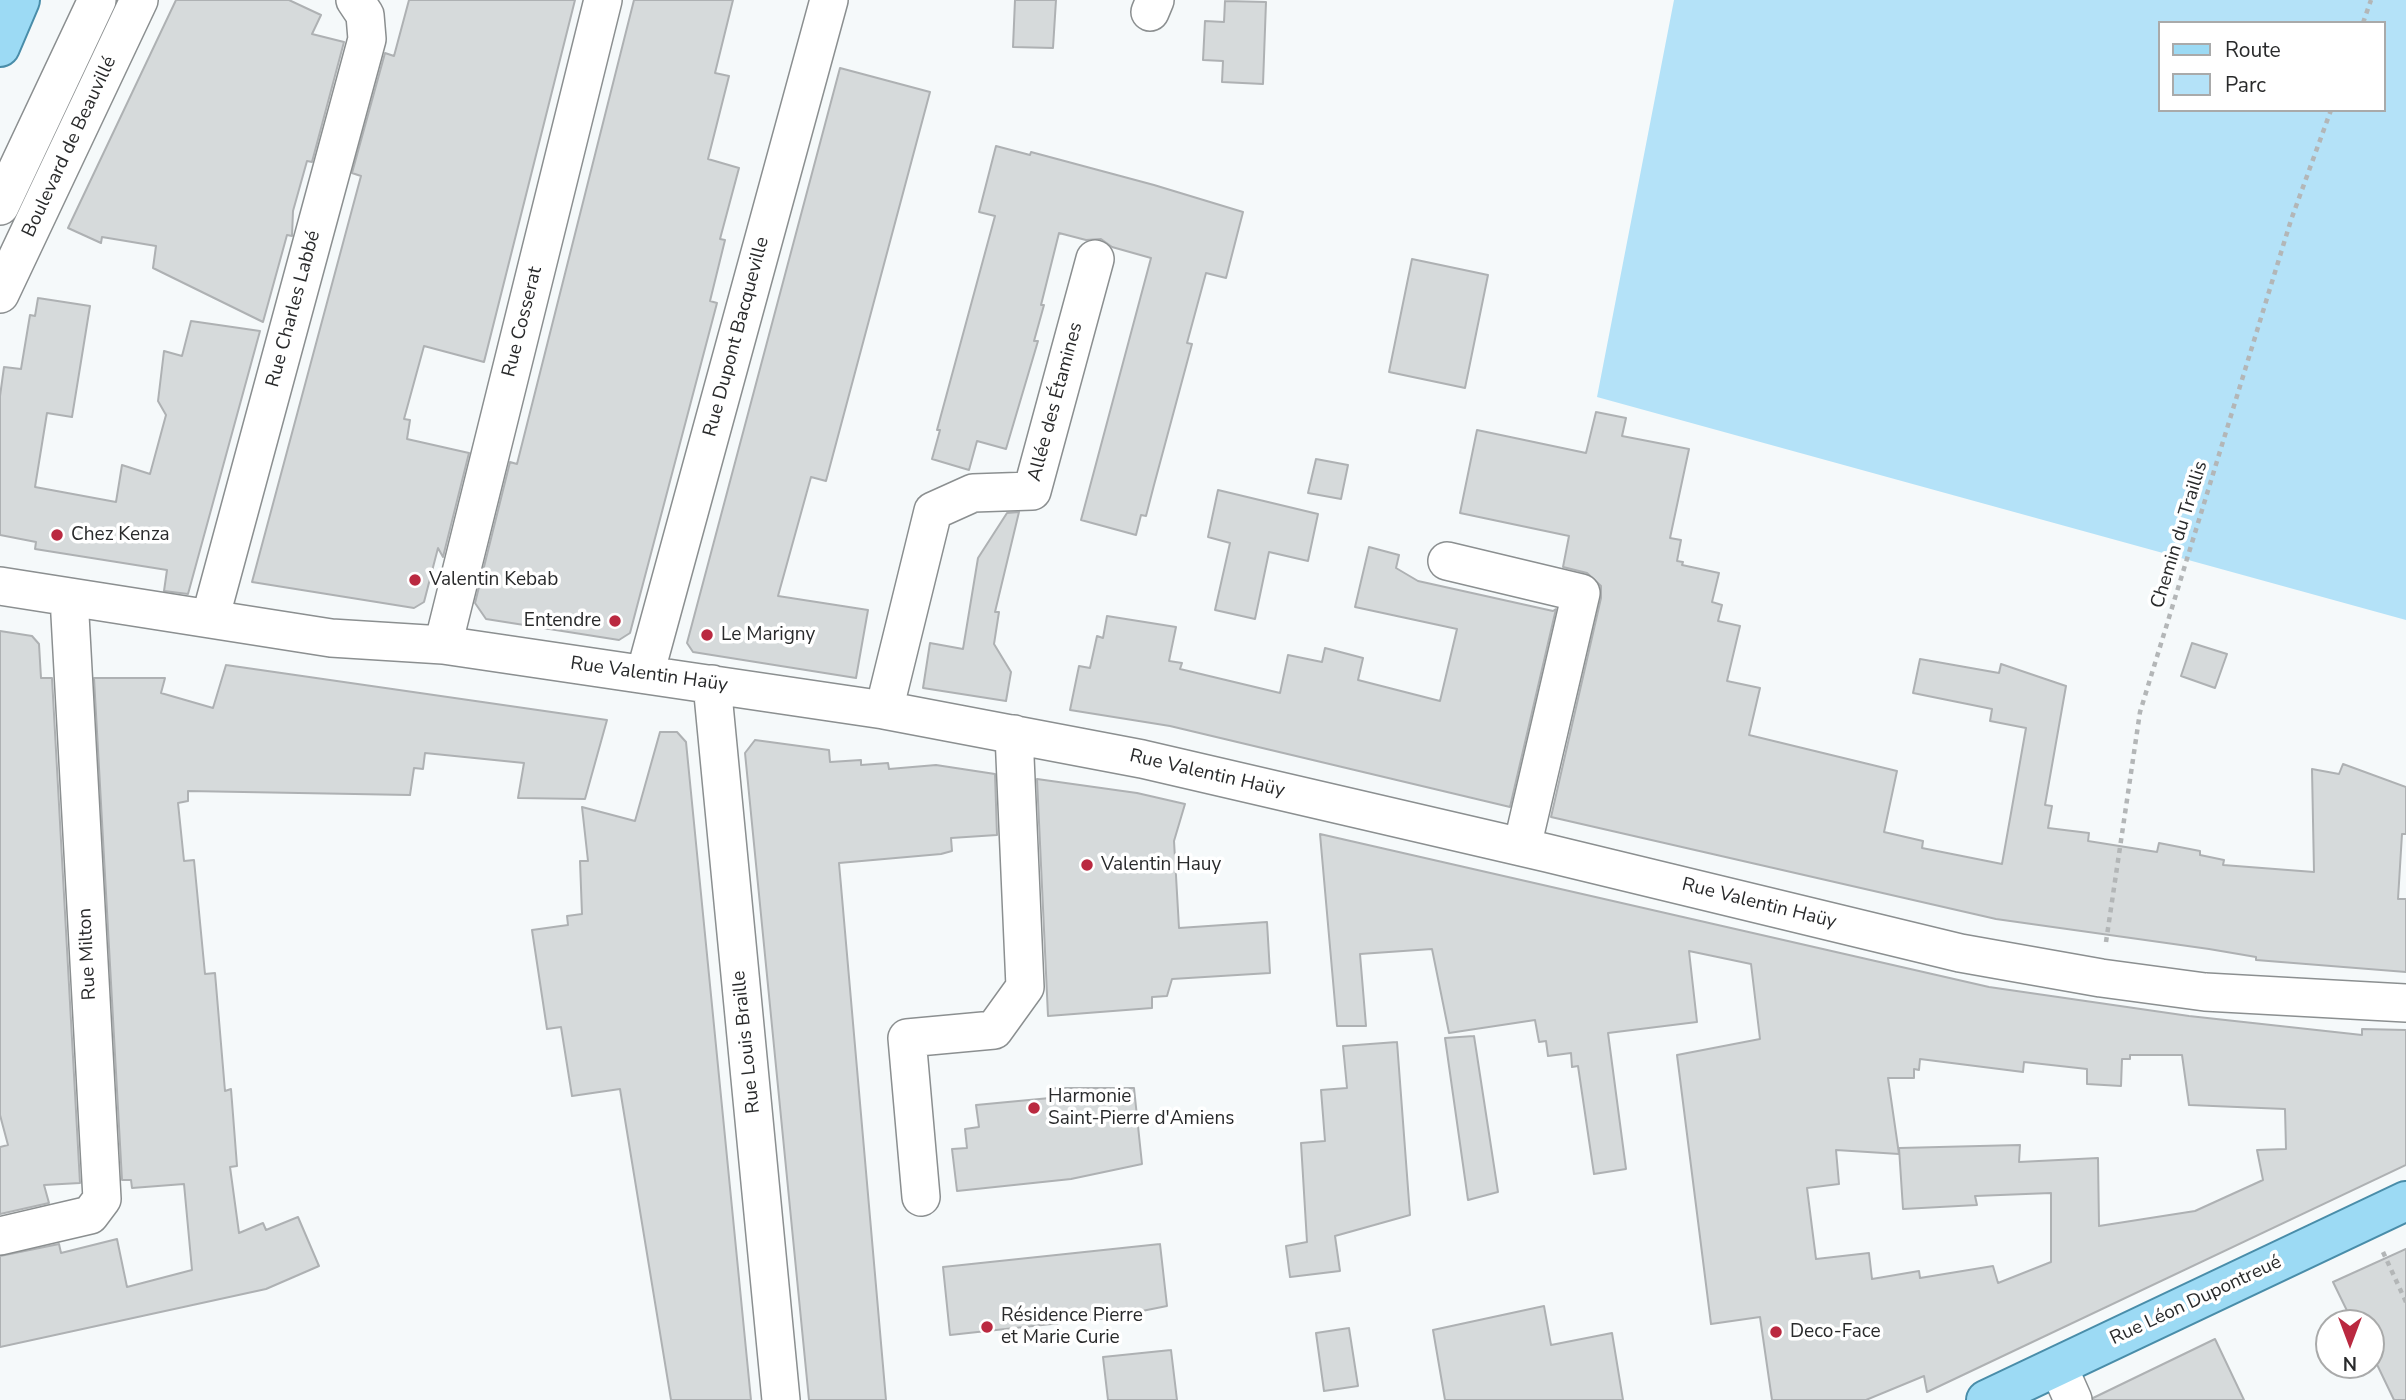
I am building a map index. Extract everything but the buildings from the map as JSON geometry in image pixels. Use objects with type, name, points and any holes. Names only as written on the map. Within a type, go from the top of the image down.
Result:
[{"type":"main road","points":[[0,47],[20,0]]},
{"type":"main road","name":"Rue Léon Dupontreué","points":[[1986,1400],[2406,1202]]},
{"type":"street","points":[[0,205],[97,0]]},
{"type":"street","name":"Boulevard de Beauvillé","points":[[0,294],[139,0]]},
{"type":"street","name":"Rue Charles Labbé","points":[[210,619],[367,39],[365,15],[355,0]]},
{"type":"street","name":"Rue Cosserat","points":[[443,645],[603,0]]},
{"type":"street","name":"Rue Dupont Bacqueville","points":[[645,674],[829,0]]},
{"type":"street","name":"Allée des Étamines","points":[[884,710],[933,511],[973,493],[1032,491],[1095,259]]},
{"type":"street","points":[[1447,561],[1581,593],[1522,847]]},
{"type":"street","name":"Rue Valentin Haüy","points":[[0,586],[331,638],[443,645],[884,710],[1142,759],[1961,953],[2101,978],[2205,992],[2406,1003]]},
{"type":"street","name":"Rue Milton","points":[[0,1236],[90,1215],[102,1199],[69,597]]},
{"type":"street","name":"Rue Louis Braille","points":[[712,684],[781,1400]]},
{"type":"street","points":[[921,1197],[907,1038],[994,1030],[1025,987],[1014,734]]},
{"type":"street","points":[[2058,1366],[2073,1400]]},
{"type":"path","points":[[2364,21],[2371,0]]},
{"type":"path","name":"Chemin du Traillis","points":[[2101,978],[2140,712],[2291,220],[2330,112]]},
{"type":"path","points":[[2369,1219],[2406,1302]]},
{"type":"green space","points":[[1674,0],[2406,0],[2406,620],[1597,397]]},
{"type":"place","name":"Chez Kenza","points":[[57,535]]},
{"type":"place","name":"Valentin Kebab","points":[[415,580]]},
{"type":"place","name":"Entendre","points":[[615,621]]},
{"type":"place","name":"Le Marigny","points":[[707,635]]},
{"type":"place","name":"Valentin Hauy","points":[[1087,865]]},
{"type":"place","name":"Harmonie Saint-Pierre d'Amiens","points":[[1034,1108]]},
{"type":"place","name":"Résidence Pierre et Marie Curie","points":[[987,1327]]},
{"type":"place","name":"Deco-Face","points":[[1776,1332]]}]
